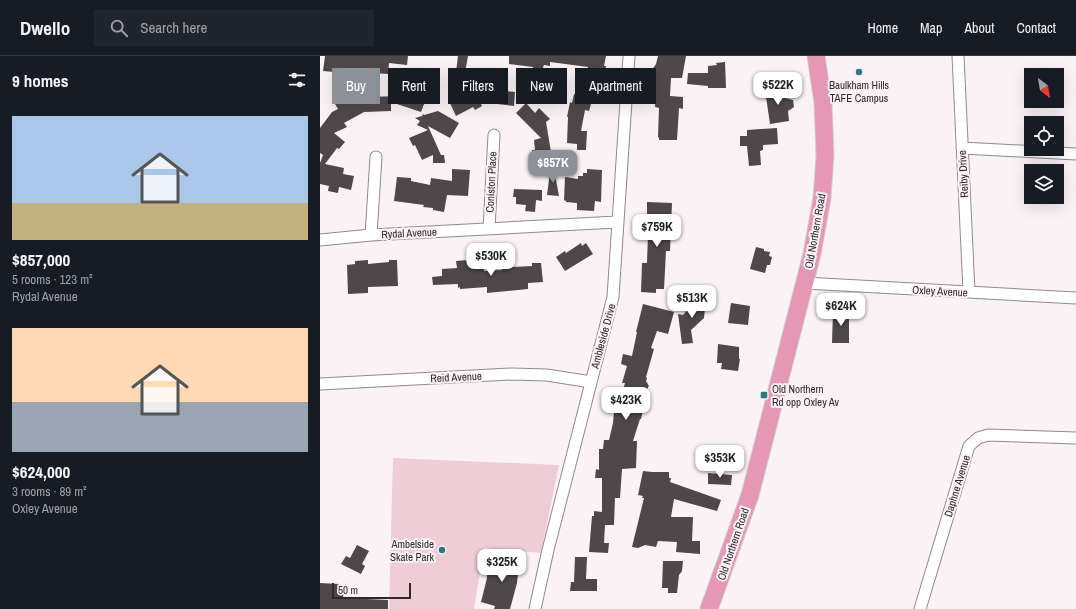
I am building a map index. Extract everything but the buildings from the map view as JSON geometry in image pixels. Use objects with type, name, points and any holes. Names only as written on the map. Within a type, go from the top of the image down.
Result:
[{"type":"main road","name":"Old Northern Road","points":[[709,609],[750,496],[805,283],[818,219],[824,172],[823,103],[816,56]]},
{"type":"street","name":"Ambleside Drive","points":[[535,609],[548,550],[613,297],[629,56]]},
{"type":"street","name":"Reiby Drive","points":[[958,56],[969,292]]},
{"type":"street","name":"Coniston Place","points":[[489,229],[494,135]]},
{"type":"street","points":[[962,148],[1076,154]]},
{"type":"street","points":[[371,235],[376,157]]},
{"type":"street","name":"Rydal Avenue","points":[[320,240],[371,235],[617,222]]},
{"type":"street","name":"Oxley Avenue","points":[[805,283],[1076,298]]},
{"type":"street","name":"Reid Avenue","points":[[320,384],[512,374],[547,375],[591,382]]},
{"type":"street","name":"Daphne Avenue","points":[[920,609],[969,446],[978,438],[988,435],[1076,438]]},
{"type":"shaded area","points":[[393,458],[559,465],[541,553],[484,548],[474,609],[389,609]]},
{"type":"place","name":"Baulkham Hills TAFE Campus","points":[[859,72]]},
{"type":"place","name":"Old Northern Rd opp Oxley Av","points":[[764,395]]},
{"type":"place","name":"Ambelside Skate Park","points":[[442,550]]}]
